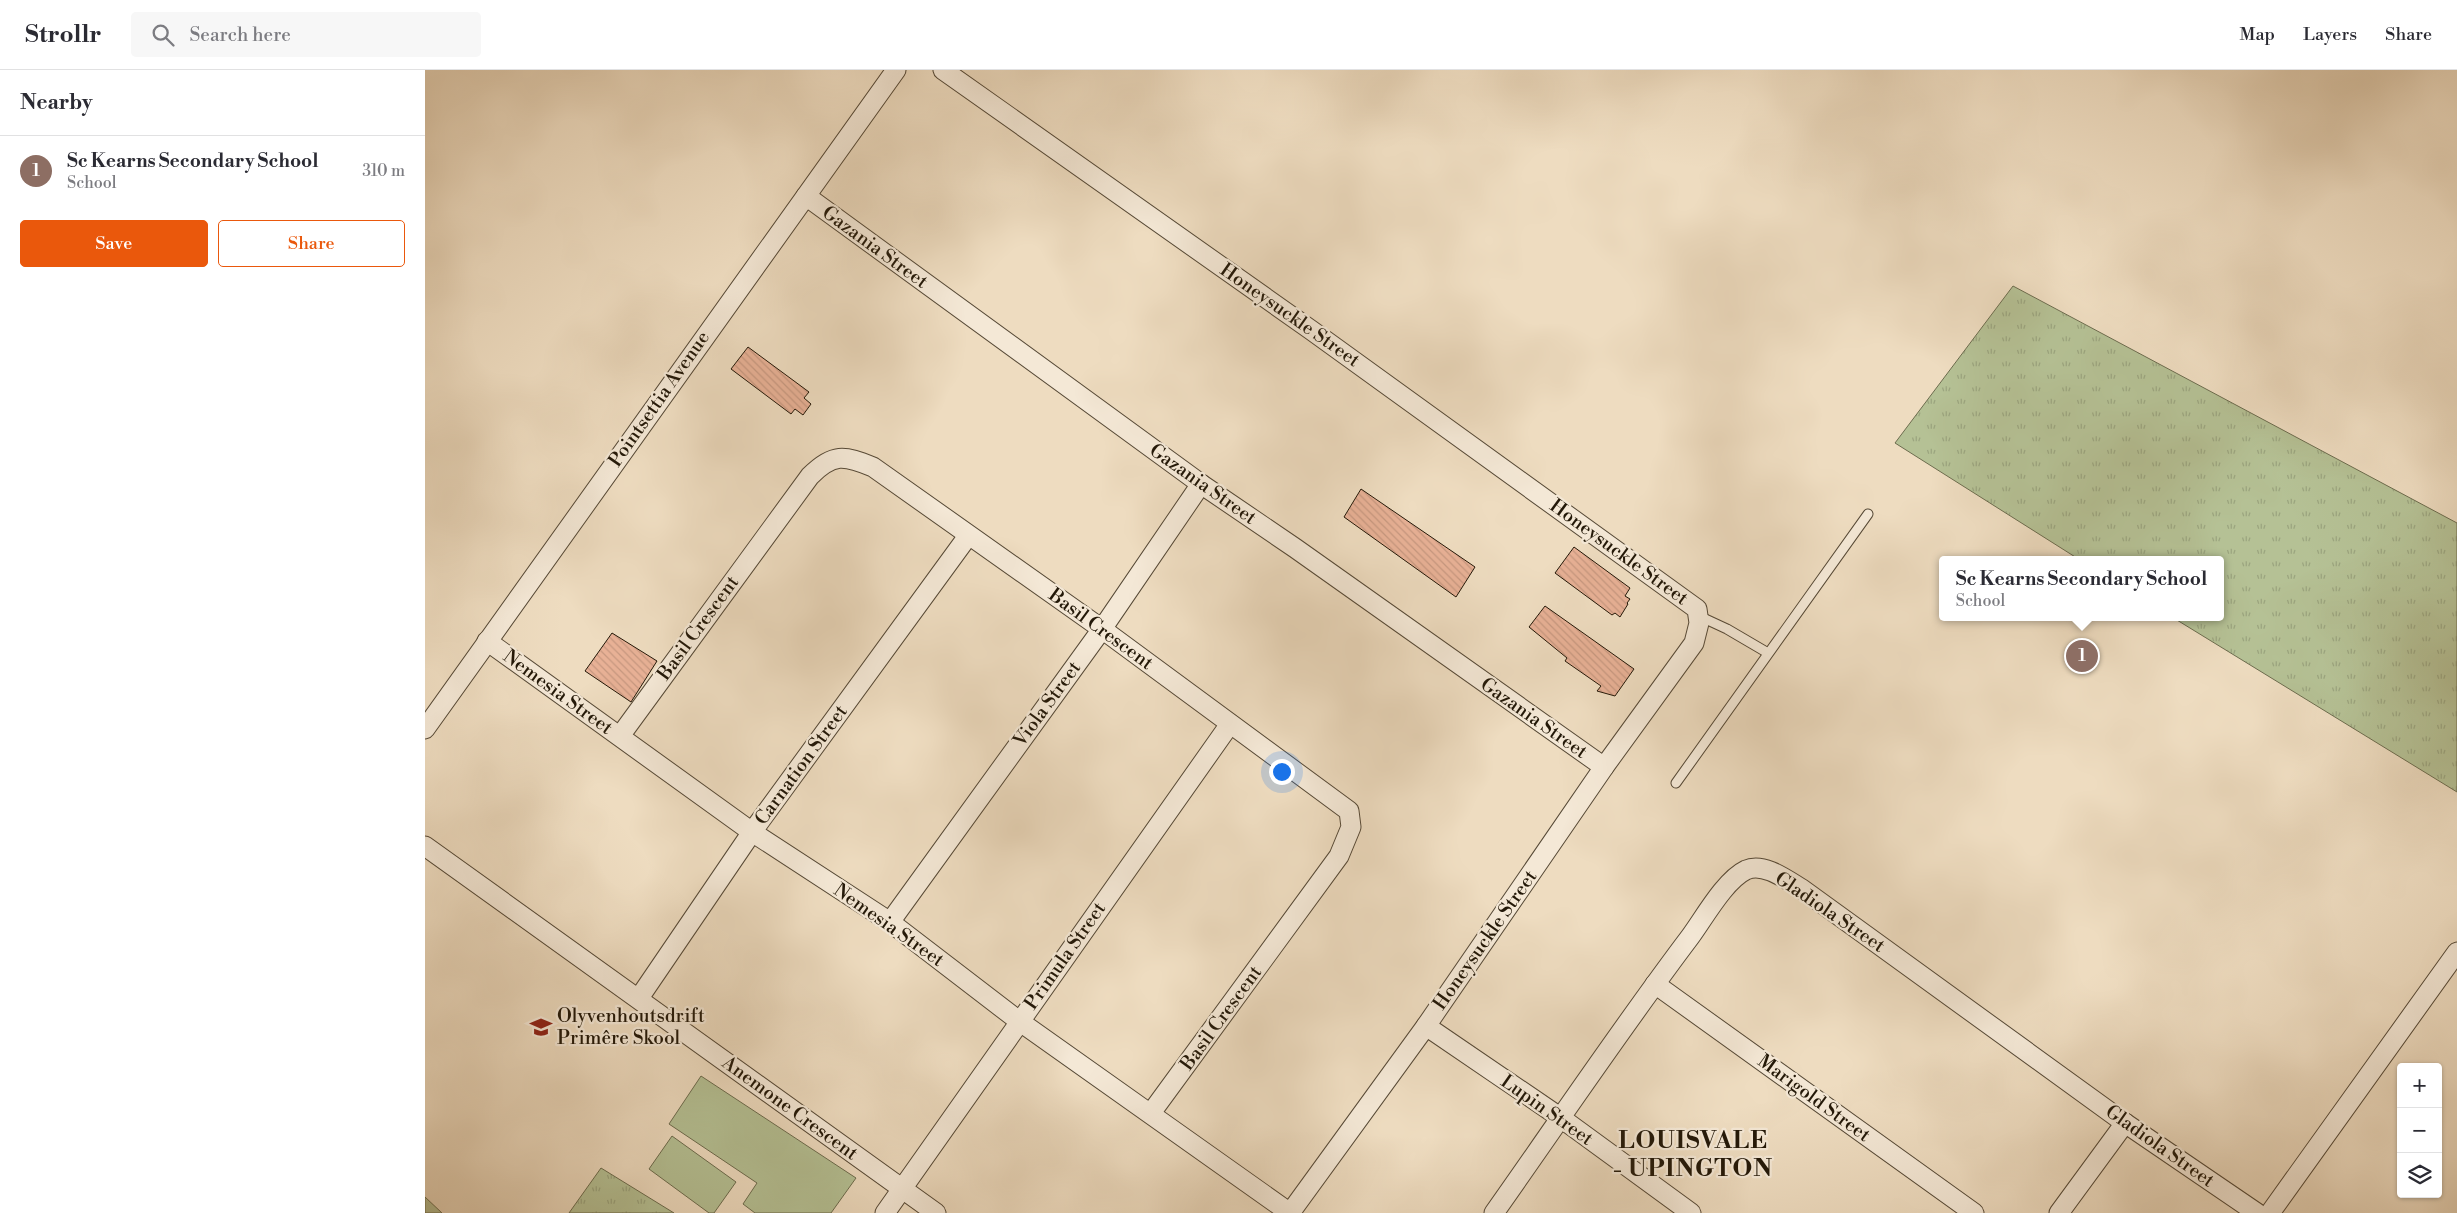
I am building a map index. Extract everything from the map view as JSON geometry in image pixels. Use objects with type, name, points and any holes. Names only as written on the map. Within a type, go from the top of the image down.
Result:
[{"type":"street","name":"Pointsettia Avenue","points":[[425,729],[896,70]]},
{"type":"street","name":"Honeysuckle Street","points":[[943,70],[1327,341],[1697,609],[1699,616],[1694,643],[1604,767],[1426,1026],[1290,1213]]},
{"type":"street","name":"Gazania Street","points":[[806,196],[1201,484],[1295,548],[1604,767]]},
{"type":"street","name":"Basil Crescent","points":[[621,736],[809,476],[827,460],[838,457],[855,460],[873,467],[1102,629],[1335,799],[1349,811],[1351,827],[1339,856],[1151,1113]]},
{"type":"street","name":"Viola Street","points":[[889,922],[1102,629],[1201,484]]},
{"type":"street","name":"Carnation Street","points":[[639,998],[753,832],[968,536]]},
{"type":"street","name":"Nemesia Street","points":[[487,640],[753,832],[889,922],[1019,1021],[1290,1213]]},
{"type":"street","name":"Primula Street","points":[[885,1213],[1230,724]]},
{"type":"street","name":"Anemone Crescent","points":[[425,846],[936,1213]]},
{"type":"street","name":"Gladiola Street","points":[[1494,1213],[1655,984],[1736,877],[1747,869],[1761,869],[1779,874],[1802,889],[2125,1123],[2257,1213]]},
{"type":"street","points":[[2270,1213],[2457,952]]},
{"type":"street","name":"Marigold Street","points":[[1655,984],[1974,1213]]},
{"type":"street","name":"Lupin Street","points":[[1426,1026],[1561,1118],[1682,1210]]},
{"type":"street","points":[[2059,1213],[2125,1123]]},
{"type":"lane","points":[[1676,783],[1868,514]]},
{"type":"lane","points":[[1699,616],[1727,628],[1769,653]]},
{"type":"green space","points":[[2013,286],[2457,523],[2457,792],[2179,621],[2224,621],[2224,556],[2074,556],[1895,443]]},
{"type":"green space","points":[[701,1076],[856,1178],[831,1213],[755,1213],[743,1204],[757,1183],[669,1124]]},
{"type":"green space","points":[[672,1136],[736,1182],[714,1213],[709,1213],[649,1169]]},
{"type":"green space","points":[[601,1168],[674,1213],[569,1213]]},
{"type":"green space","points":[[425,1197],[442,1213],[425,1213]]},
{"type":"building","points":[[748,347],[809,392],[804,398],[811,404],[803,415],[795,409],[791,414],[731,369]]},
{"type":"building","points":[[1361,489],[1475,567],[1456,597],[1344,517]]},
{"type":"building","points":[[1574,547],[1630,588],[1625,596],[1630,599],[1620,617],[1615,613],[1612,615],[1555,573]]},
{"type":"building","points":[[1545,606],[1634,669],[1615,696],[1597,691],[1601,686],[1565,661],[1567,658],[1529,627]]},
{"type":"building","points":[[612,633],[657,661],[631,702],[585,671]]},
{"type":"place","name":"Sc Kearns Secondary School","points":[[2082,656]]},
{"type":"place","name":"Olyvenhoutsdrift Primêre Skool","points":[[541,1027]]},
{"type":"district","name":"LOUISVALE - UPINGTON","points":[[1693,1155]]}]
